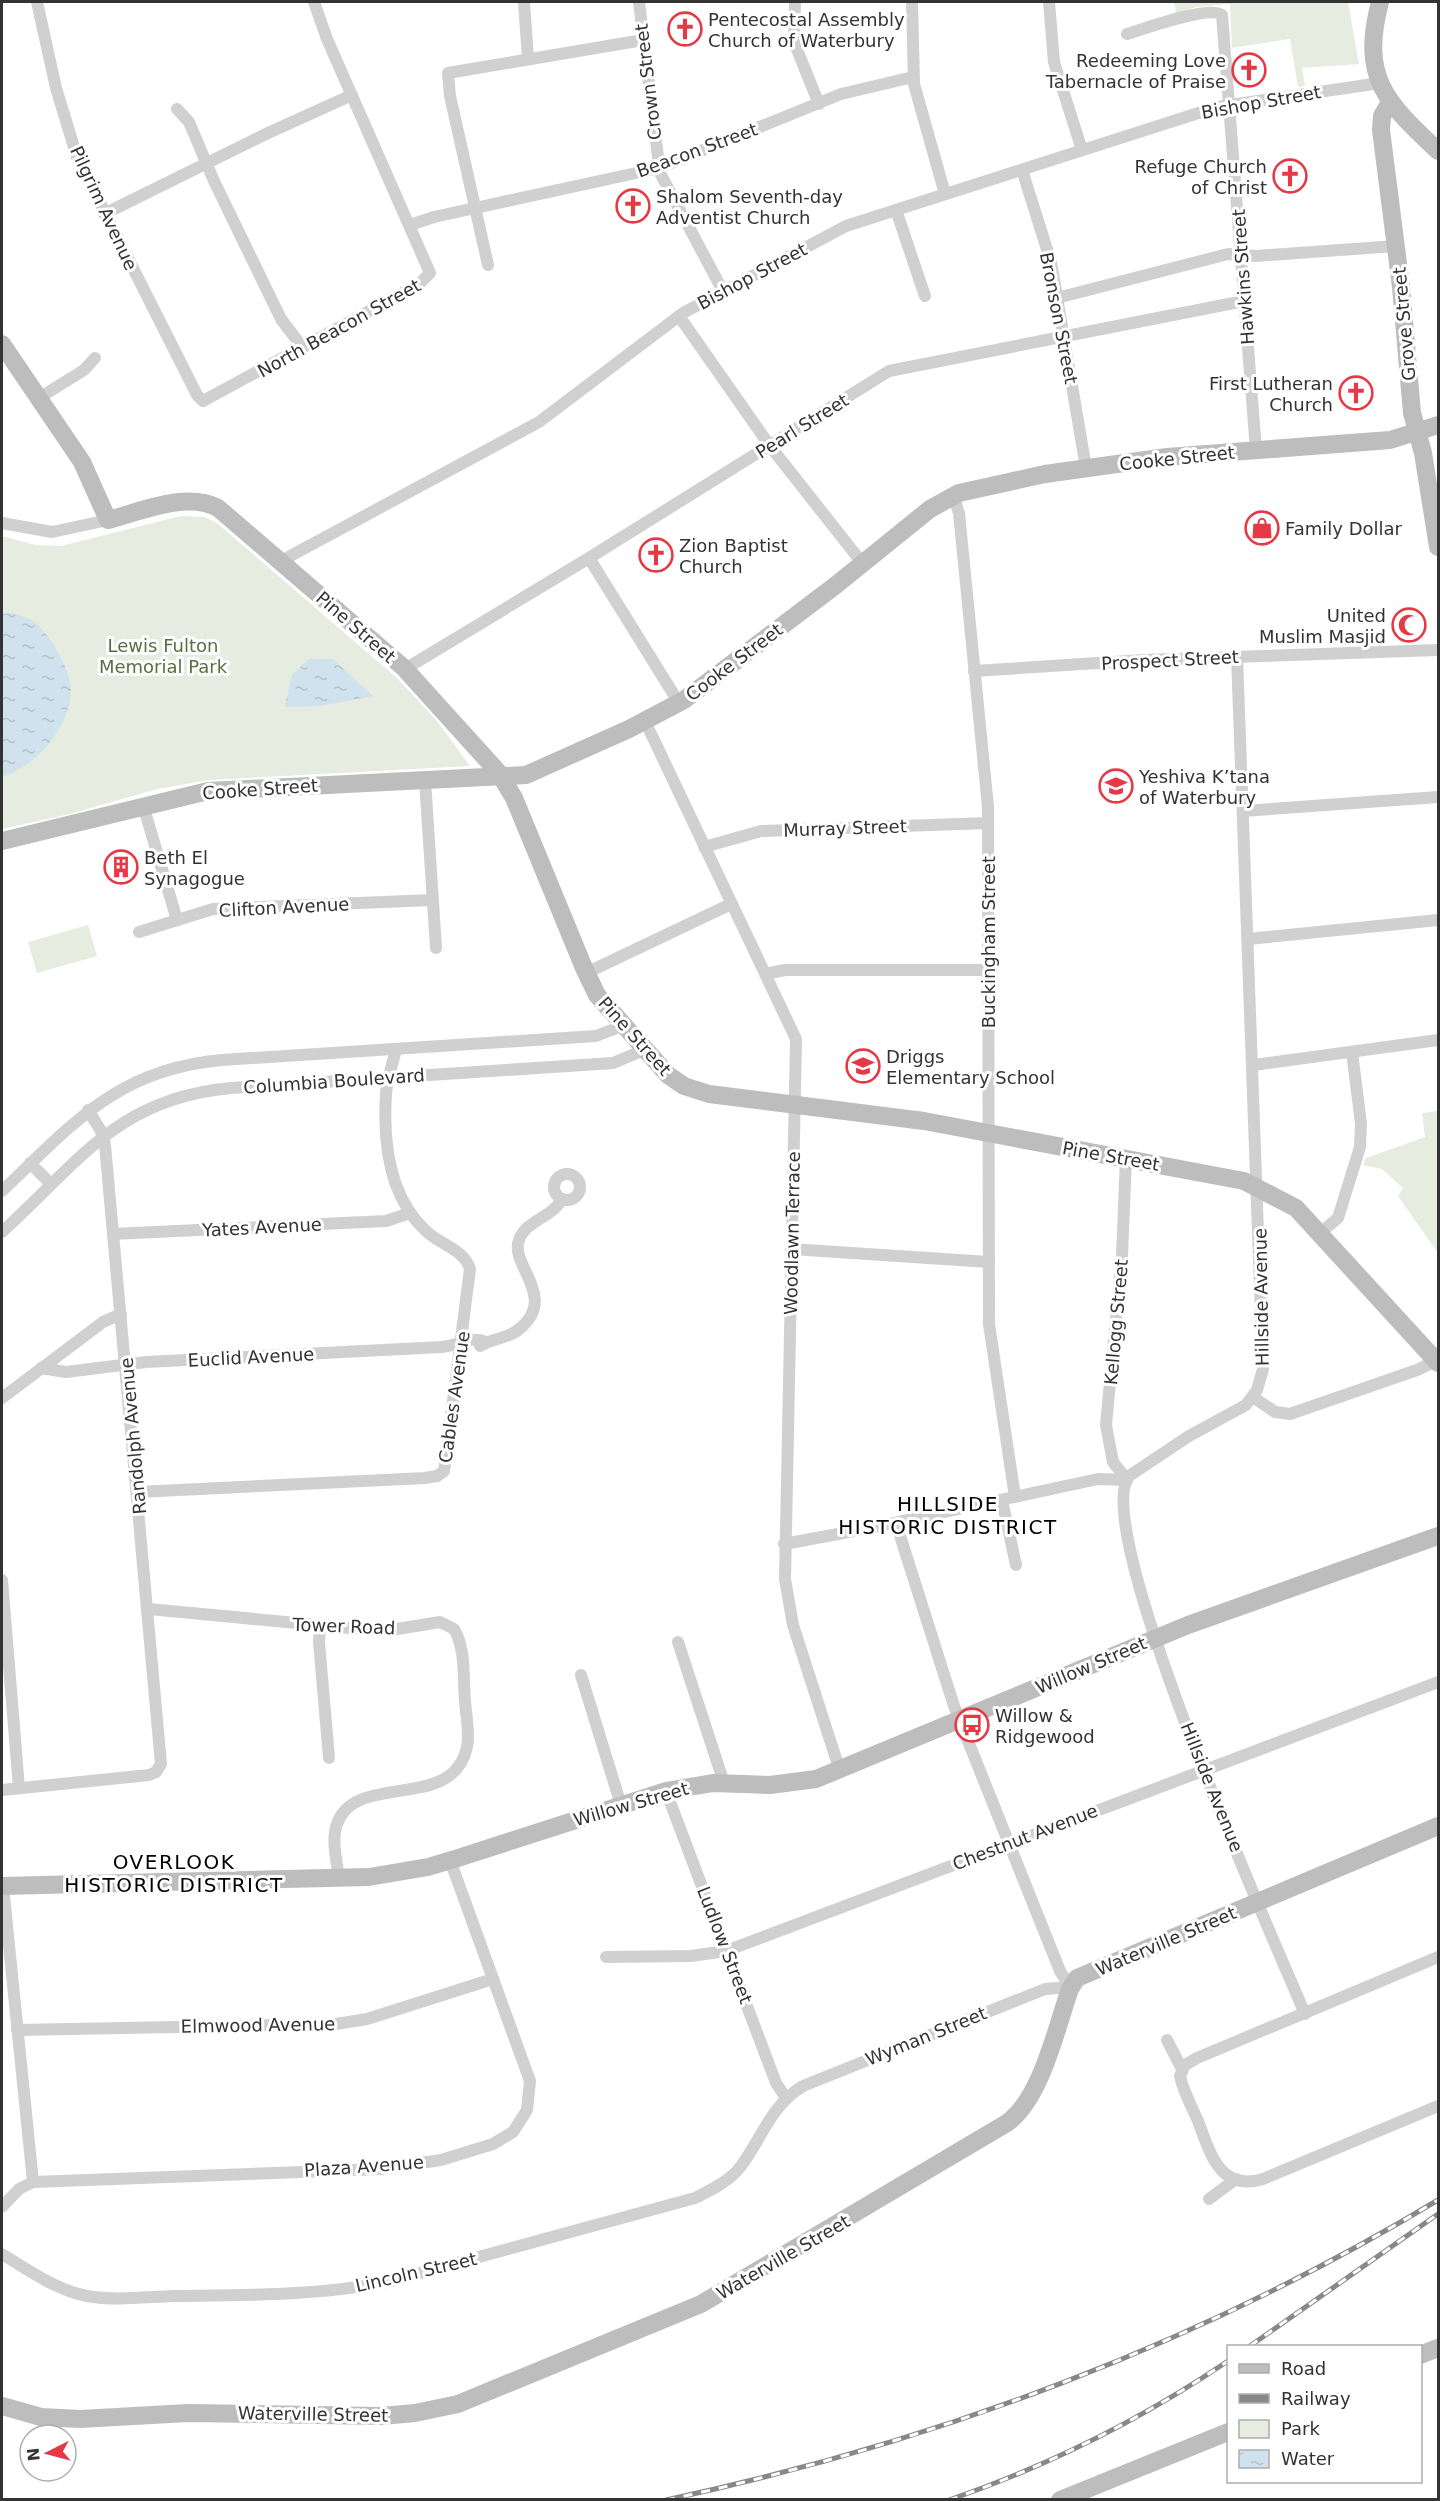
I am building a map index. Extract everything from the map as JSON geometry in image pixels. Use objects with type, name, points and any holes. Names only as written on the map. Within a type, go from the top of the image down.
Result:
[{"type":"street","name":"Pilgrim Avenue","points":[[37,2],[56,87],[71,140],[104,214],[196,395],[202,401]]},
{"type":"street","points":[[314,2],[320,24],[410,225],[476,208]]},
{"type":"street","points":[[524,2],[528,59]]},
{"type":"street","name":"Crown Street","points":[[639,2],[659,168],[666,189],[723,291]]},
{"type":"street","points":[[795,2],[794,42],[819,104]]},
{"type":"street","points":[[912,2],[913,77],[918,106],[945,194]]},
{"type":"street","points":[[1048,2],[1054,62],[1082,150]]},
{"type":"street","points":[[1380,2],[1374,42],[1380,83],[1390,102],[1438,152]]},
{"type":"street","name":"Hawkins Street","points":[[1127,34],[1190,16],[1220,13],[1222,17],[1256,450]]},
{"type":"street","points":[[488,265],[450,96],[448,73],[643,40]]},
{"type":"street","name":"Beacon Street","points":[[476,208],[659,168],[846,93],[913,77]]},
{"type":"street","name":"Bishop Street","points":[[281,561],[539,422],[679,316],[840,229],[1228,104],[1380,83]]},
{"type":"street","points":[[104,214],[352,95]]},
{"type":"street","name":"Grove Street","points":[[1390,102],[1381,126],[1396,246],[1410,401],[1436,516],[1438,547]]},
{"type":"street","points":[[177,109],[189,122],[281,319],[303,348]]},
{"type":"street","name":"Bronson Street","points":[[1022,170],[1049,255],[1086,468]]},
{"type":"street","points":[[896,210],[925,296]]},
{"type":"street","name":"North Beacon Street","points":[[202,401],[303,348],[429,276],[428,265],[410,225]]},
{"type":"street","points":[[1058,298],[1224,255],[1396,246]]},
{"type":"street","name":"Pearl Street","points":[[405,669],[589,558],[889,371],[1244,302]]},
{"type":"street","points":[[679,316],[770,446],[863,564]]},
{"type":"street","points":[[4,353],[39,398],[82,462],[108,520]]},
{"type":"street","points":[[39,398],[84,370],[95,358]]},
{"type":"street","name":"Cooke Street","points":[[2,841],[143,805],[221,790],[502,777],[534,773],[645,722],[679,703],[863,564],[930,509],[953,495],[1025,477],[1167,457],[1389,440],[1438,424]]},
{"type":"street","name":"Buckingham Street","points":[[953,495],[959,513],[988,823],[990,1333],[1016,1497]]},
{"type":"street","name":"Pine Street","points":[[2,523],[52,532],[183,502],[208,503],[223,512],[405,669],[502,777],[514,798],[597,995],[622,1026],[672,1078],[691,1089],[910,1119],[1238,1179],[1292,1205],[1437,1362]]},
{"type":"street","points":[[589,558],[679,703]]},
{"type":"street","name":"Prospect Street","points":[[974,671],[1237,657],[1438,650]]},
{"type":"street","name":"Hillside Avenue","points":[[1237,657],[1264,1357],[1261,1380],[1253,1397]]},
{"type":"street","name":"Woodlawn Terrace","points":[[645,722],[796,1039],[785,1579],[790,1615],[840,1771]]},
{"type":"street","points":[[424,780],[436,948]]},
{"type":"street","points":[[1244,811],[1438,797]]},
{"type":"street","points":[[143,805],[177,920]]},
{"type":"street","name":"Murray Street","points":[[704,847],[761,831],[988,823]]},
{"type":"street","name":"Clifton Avenue","points":[[139,932],[213,909],[432,900]]},
{"type":"street","points":[[586,973],[731,904]]},
{"type":"street","points":[[1248,939],[1438,920]]},
{"type":"street","points":[[765,974],[785,970],[988,970]]},
{"type":"street","name":"Columbia Boulevard","points":[[2,1191],[88,1110],[139,1081],[202,1062],[596,1036],[622,1026]]},
{"type":"street","points":[[1253,1065],[1438,1040]]},
{"type":"street","name":"Cables Avenue","points":[[138,1492],[425,1478],[440,1475],[447,1460],[470,1280],[469,1265],[464,1257],[427,1232],[410,1213],[397,1188],[391,1169],[386,1096],[396,1049]]},
{"type":"street","name":"Columbia Boulevard","points":[[2,1232],[103,1135],[148,1108],[200,1092],[613,1063],[644,1050]]},
{"type":"street","points":[[1319,1234],[1338,1218],[1360,1147],[1361,1124],[1352,1052]]},
{"type":"street","name":"Randolph Avenue","points":[[19,1788],[149,1775],[160,1767],[161,1756],[138,1492],[103,1135],[88,1110]]},
{"type":"street","name":"Kellogg Street","points":[[1125,1158],[1122,1256],[1106,1425],[1113,1462],[1127,1480]]},
{"type":"street","points":[[30,1163],[51,1184]]},
{"type":"street","name":"Euclid Avenue","points":[[41,1368],[66,1372],[146,1362],[462,1345],[471,1348],[514,1333],[529,1317],[534,1291],[519,1253],[518,1241],[526,1230],[554,1211],[562,1199]]},
{"type":"street","name":"Yates Avenue","points":[[113,1234],[386,1221],[410,1213]]},
{"type":"street","points":[[791,1249],[989,1262]]},
{"type":"street","points":[[2,1398],[103,1322],[121,1314]]},
{"type":"street","points":[[784,1544],[896,1523],[1098,1479],[1127,1480],[1189,1437],[1243,1407],[1253,1397],[1275,1412],[1290,1414],[1437,1362]]},
{"type":"street","name":"Hillside Avenue","points":[[1127,1480],[1122,1503],[1126,1535],[1155,1638],[1204,1770],[1305,2014]]},
{"type":"street","points":[[1002,1500],[1016,1565]]},
{"type":"street","points":[[896,1523],[960,1721],[1060,1971],[1070,1987]]},
{"type":"street","name":"Willow Street","points":[[2,1886],[339,1879],[401,1872],[450,1860],[666,1791],[724,1783],[790,1783],[840,1771],[1155,1638],[1438,1536]]},
{"type":"street","points":[[2,1580],[19,1788],[2,1790]]},
{"type":"street","name":"Tower Road","points":[[148,1609],[380,1630],[436,1622],[451,1626],[459,1643],[468,1729],[464,1756],[447,1778],[429,1785],[364,1799],[343,1814],[335,1831],[339,1879]]},
{"type":"street","points":[[320,1626],[319,1642],[329,1758]]},
{"type":"street","points":[[678,1642],[724,1783]]},
{"type":"street","points":[[581,1675],[621,1805]]},
{"type":"street","name":"Chestnut Avenue","points":[[606,1957],[691,1956],[726,1951],[1438,1682]]},
{"type":"street","name":"Ludlow Street","points":[[666,1791],[776,2083],[786,2098]]},
{"type":"street","name":"Waterville Street","points":[[2,2406],[34,2415],[64,2419],[188,2413],[382,2416],[435,2410],[488,2394],[701,2304],[1007,2123],[1022,2111],[1035,2091],[1070,1987],[1082,1976],[1438,1826]]},
{"type":"street","name":"Plaza Avenue","points":[[33,2182],[380,2169],[441,2160],[492,2144],[513,2132],[527,2110],[530,2081],[450,1860]]},
{"type":"street","points":[[2,1886],[33,2182],[19,2189],[2,2207]]},
{"type":"street","points":[[1182,2069],[1197,2058],[1438,1957]]},
{"type":"street","name":"Elmwood Avenue","points":[[17,2030],[336,2024],[367,2019],[493,1979]]},
{"type":"street","name":"Wyman Street","points":[[786,2098],[809,2083],[1052,1987],[1070,1987]]},
{"type":"street","points":[[1167,2040],[1182,2069],[1181,2081],[1213,2159],[1222,2171],[1236,2179],[1259,2180],[1438,2106]]},
{"type":"street","name":"Lincoln Street","points":[[2,2254],[58,2287],[87,2296],[234,2295],[363,2288],[695,2198],[718,2187],[740,2168],[775,2109],[786,2098]]},
{"type":"street","points":[[1209,2199],[1236,2179]]},
{"type":"street","points":[[1422,2354],[1438,2348]]},
{"type":"street","points":[[1060,2499],[1227,2433]]},
{"type":"green space","points":[[1174,2],[1348,2],[1359,64],[1302,68],[1305,86],[1298,87],[1290,39],[1232,48],[1230,4],[1196,7],[1176,13]]},
{"type":"green space","name":"Lewis Fulton Memorial Park","points":[[181,516],[204,517],[217,523],[398,679],[437,721],[470,766],[208,780],[157,789],[70,814],[2,829],[2,536],[35,545],[61,546]]},
{"type":"green space","points":[[88,925],[97,956],[37,973],[28,942]]},
{"type":"green space","points":[[1438,1111],[1438,1253],[1398,1196],[1403,1188],[1382,1169],[1363,1165],[1366,1158],[1425,1137],[1422,1113]]},
{"type":"water","points":[[13,613],[37,624],[49,638],[68,674],[71,697],[61,726],[41,753],[15,772],[2,777],[2,614]]},
{"type":"water","points":[[309,659],[333,659],[373,696],[321,706],[285,707],[292,675]]},
{"type":"railway","points":[[666,2500],[868,2449],[1065,2382],[1256,2299],[1348,2252],[1438,2200]]},
{"type":"railway","points":[[1251,2345],[1438,2214]]},
{"type":"railway","points":[[949,2500],[986,2487],[1093,2440],[1128,2422],[1227,2362]]},
{"type":"place","name":"Pentecostal Assembly Church of Waterbury","points":[[685,29]]},
{"type":"place","name":"Redeeming Love Tabernacle of Praise","points":[[1249,70]]},
{"type":"place","name":"Refuge Church of Christ","points":[[1290,176]]},
{"type":"place","name":"Shalom Seventh-day Adventist Church","points":[[633,206]]},
{"type":"place","name":"First Lutheran Church","points":[[1356,393]]},
{"type":"place","name":"Family Dollar","points":[[1262,528]]},
{"type":"place","name":"Zion Baptist Church","points":[[656,555]]},
{"type":"place","name":"United Muslim Masjid","points":[[1409,625]]},
{"type":"place","name":"Yeshiva K’tana of Waterbury","points":[[1116,786]]},
{"type":"place","name":"Beth El Synagogue","points":[[121,867]]},
{"type":"place","name":"Driggs Elementary School","points":[[863,1066]]},
{"type":"place","name":"Willow & Ridgewood","points":[[972,1725]]},
{"type":"district","name":"HILLSIDE HISTORIC DISTRICT","points":[[948,1516]]},
{"type":"district","name":"OVERLOOK HISTORIC DISTRICT","points":[[174,1874]]}]
